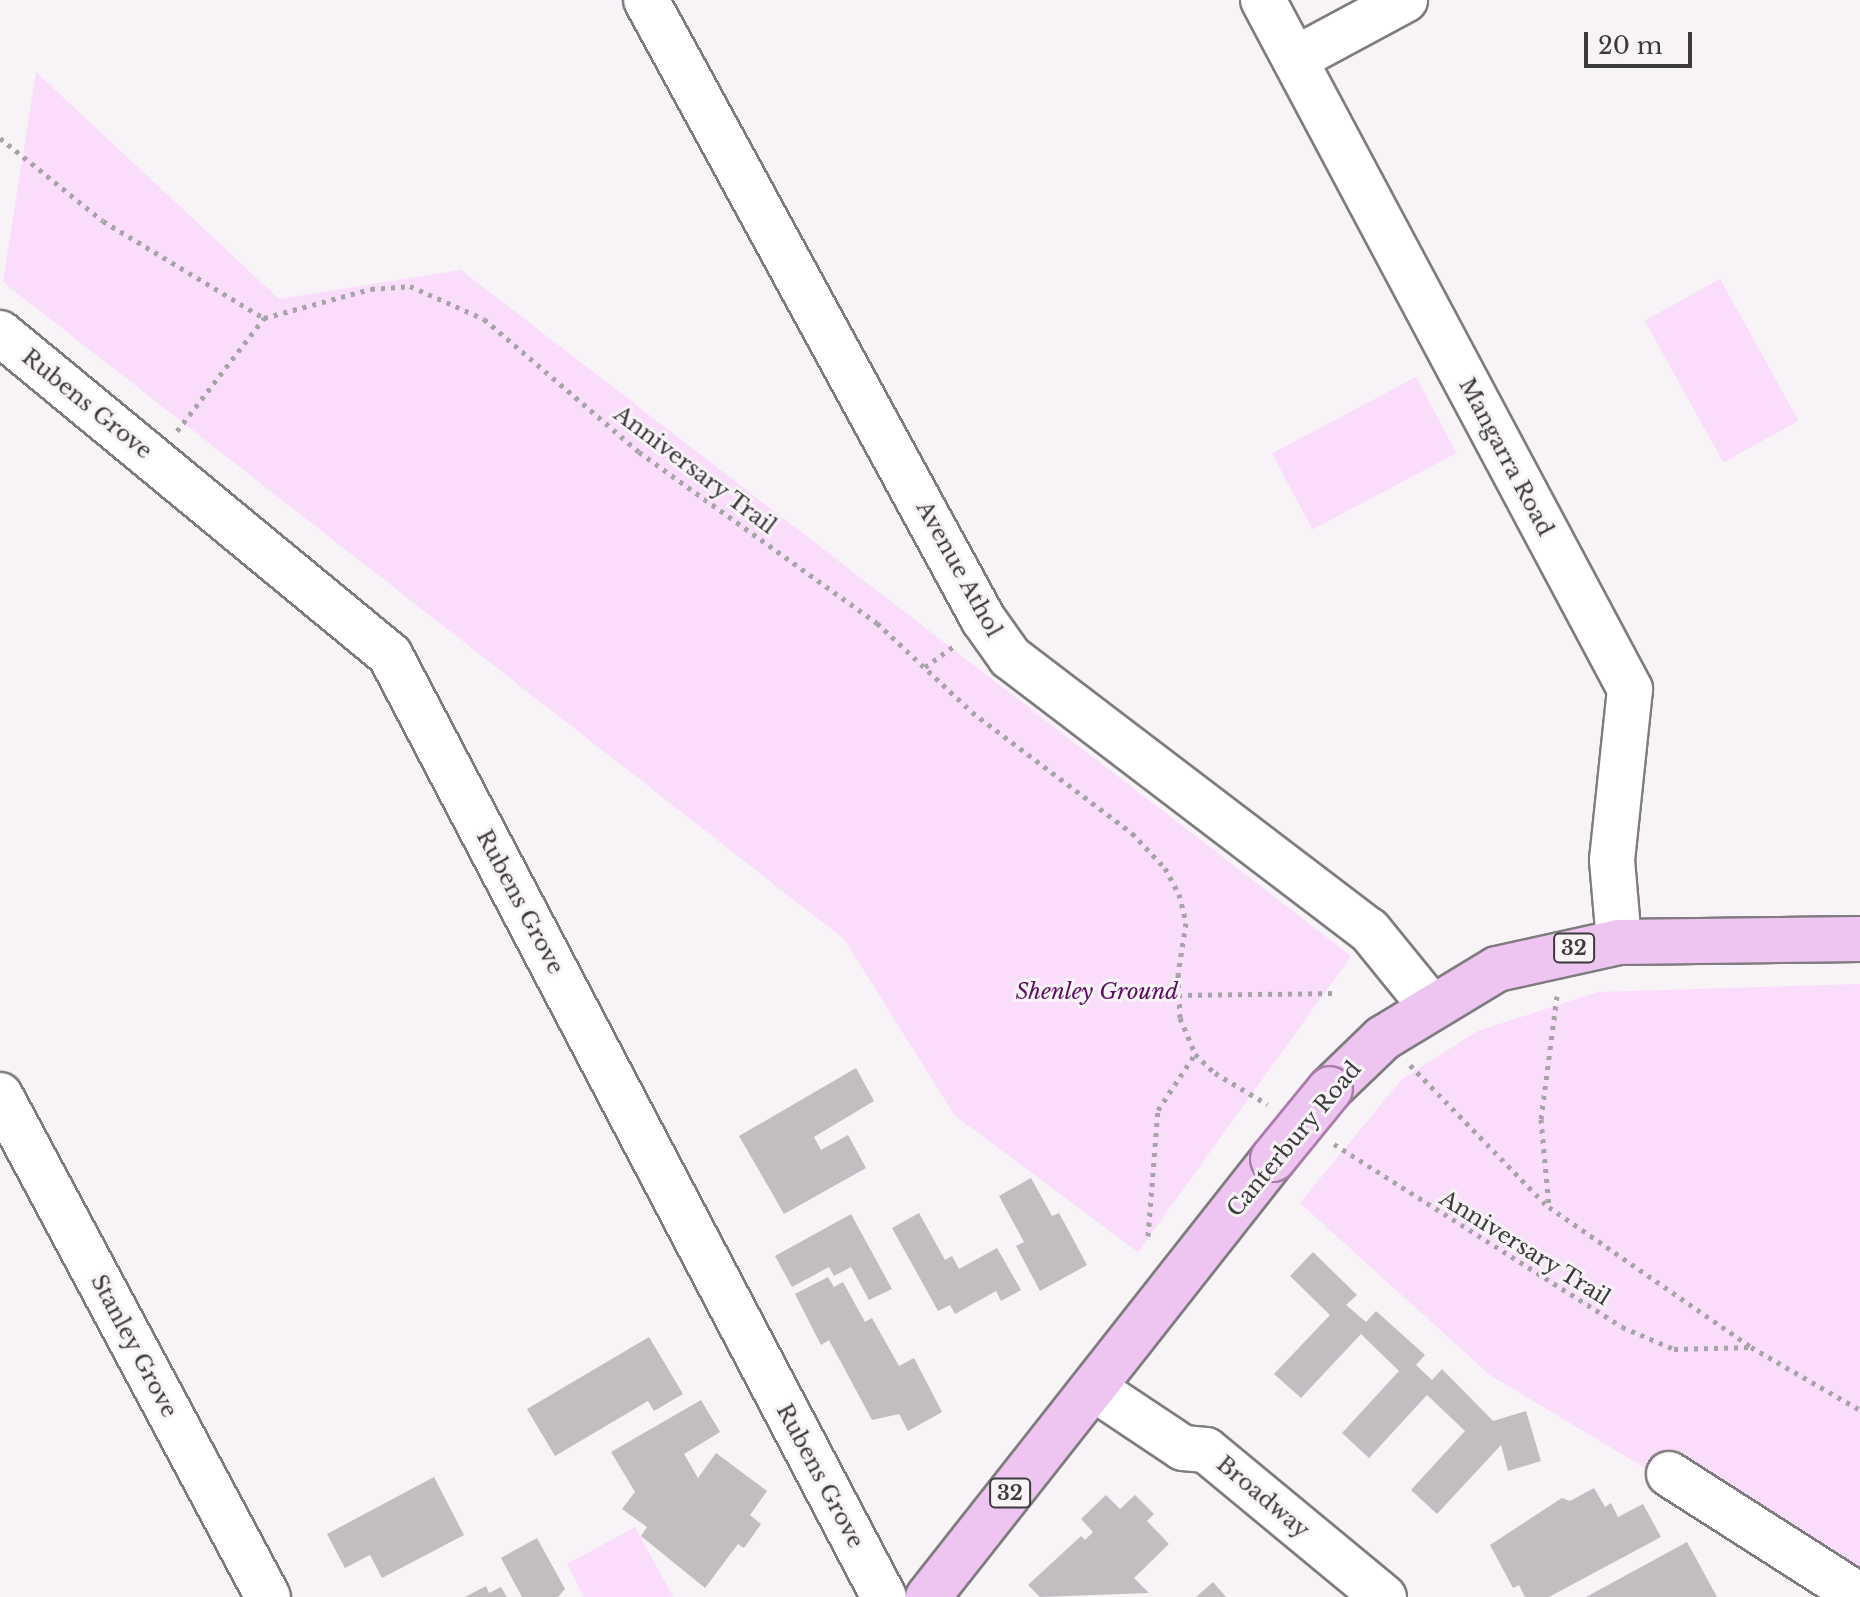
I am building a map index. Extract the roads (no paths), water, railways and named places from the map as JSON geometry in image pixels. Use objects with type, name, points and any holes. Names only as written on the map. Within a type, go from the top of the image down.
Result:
[{"type":"main road","name":"Canterbury Road","points":[[928,1597],[1273,1159],[1330,1089],[1383,1038],[1430,1005],[1497,969],[1569,949],[1619,942],[1860,939]]},
{"type":"street","name":"Avenue Athol","points":[[646,0],[983,619],[1010,657],[1369,930],[1430,1005]]},
{"type":"street","name":"Mangarra Road","points":[[1263,0],[1630,689],[1612,860],[1619,942]]},
{"type":"street","points":[[1295,59],[1405,0]]},
{"type":"street","name":"Rubens Grove","points":[[0,333],[390,655],[884,1597]]},
{"type":"street","name":"Stanley Grove","points":[[0,1095],[268,1597]]},
{"type":"street","name":"Broadway","points":[[1093,1388],[1183,1448],[1206,1450],[1384,1597]]},
{"type":"street","points":[[1669,1474],[1860,1596]]},
{"type":"park label","name":"Shenley Ground","points":[[1097,992]]}]
